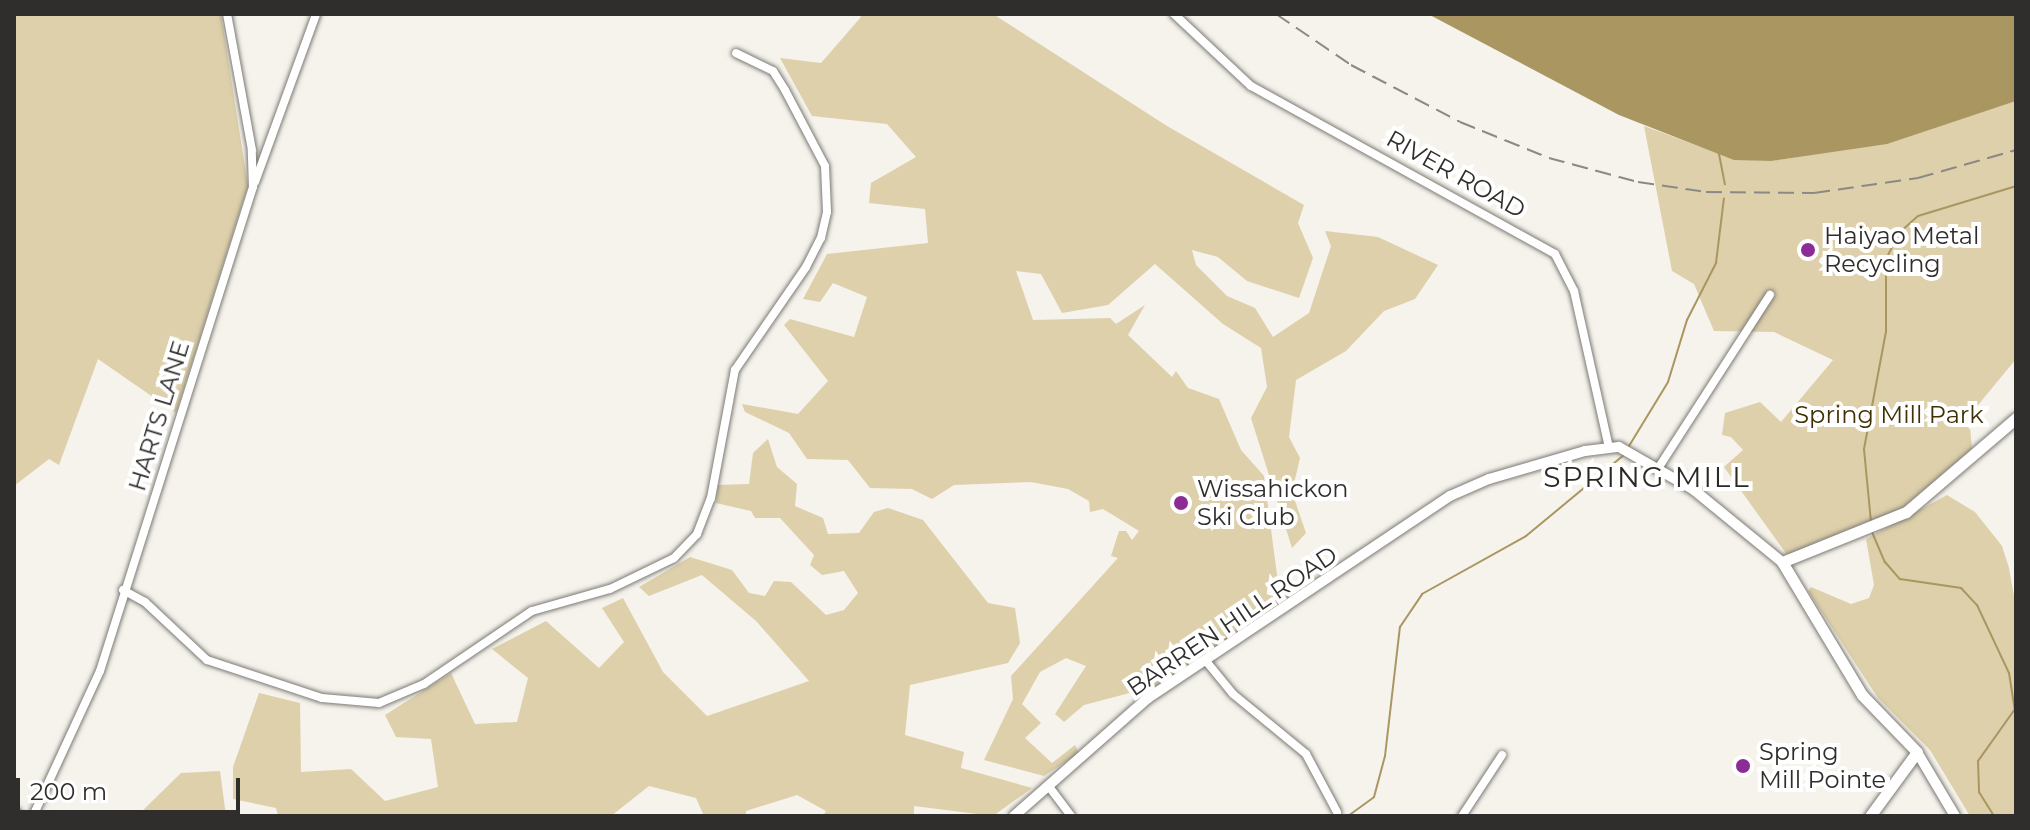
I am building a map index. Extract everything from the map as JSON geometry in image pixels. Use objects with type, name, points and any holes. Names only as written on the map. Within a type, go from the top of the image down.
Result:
[{"type":"main road","points":[[1870,816],[1917,752],[1862,695],[1782,562],[1886,522],[1922,502],[2016,418]]},
{"type":"street","name":"HARTS LANE","points":[[33,816],[100,671],[123,590],[253,187],[252,150],[227,14]]},
{"type":"street","points":[[253,187],[316,14]]},
{"type":"street","name":"RIVER ROAD","points":[[1174,14],[1251,86],[1555,254],[1574,291],[1609,447]]},
{"type":"street","points":[[123,590],[154,610],[207,660],[322,698],[379,703],[424,684],[532,611],[610,589],[674,558],[697,534],[711,498],[735,370],[806,267],[821,238],[827,212],[825,166],[785,90],[773,71],[736,53]]},
{"type":"street","points":[[1659,467],[1770,295]]},
{"type":"street","points":[[1609,447],[1635,454],[1659,467],[1782,562]]},
{"type":"street","name":"BARREN HILL ROAD","points":[[1014,816],[1050,788],[1142,703],[1457,493],[1609,447]]},
{"type":"street","points":[[1206,661],[1233,694],[1306,754],[1337,812]]},
{"type":"street","points":[[1917,752],[1955,816]]},
{"type":"street","points":[[1462,816],[1502,755]]},
{"type":"street","points":[[1050,788],[1071,816]]},
{"type":"street","points":[[14,810],[20,816]]},
{"type":"green space","points":[[14,14],[221,14],[248,186],[176,413],[98,359],[59,465],[49,459],[14,486]]},
{"type":"green space","points":[[858,14],[993,14],[1167,126],[1304,205],[1298,223],[1313,258],[1299,298],[1247,281],[1218,257],[1192,250],[1196,265],[1227,296],[1255,308],[1273,337],[1309,313],[1331,246],[1325,231],[1378,237],[1438,265],[1415,299],[1384,311],[1346,351],[1296,380],[1289,437],[1300,458],[1292,492],[1306,533],[1292,548],[1251,418],[1267,387],[1261,348],[1223,324],[1155,264],[1108,305],[1062,313],[1041,274],[1016,271],[1033,320],[1110,318],[1116,324],[1145,305],[1128,335],[1172,377],[1176,371],[1188,388],[1219,399],[1241,450],[1264,476],[1277,575],[1293,604],[1144,694],[1141,690],[1084,705],[1064,722],[1055,714],[1086,666],[1066,658],[1040,672],[1022,704],[1041,723],[1025,738],[1052,763],[1075,745],[1079,753],[1044,776],[984,760],[1013,699],[1011,676],[1118,558],[1111,556],[1119,531],[1126,531],[1132,540],[1139,531],[1103,509],[1090,512],[1089,501],[1068,489],[1031,482],[954,485],[932,499],[912,489],[870,488],[848,460],[807,459],[789,433],[745,412],[742,404],[798,414],[828,381],[784,325],[790,319],[854,337],[867,297],[833,283],[820,302],[803,299],[827,254],[928,243],[925,209],[869,203],[871,183],[916,157],[887,124],[812,116],[780,58],[821,63],[861,17]]},
{"type":"green space","name":"Spring Mill Park","points":[[2016,101],[2016,359],[1969,416],[1972,449],[1922,502],[1790,559],[1724,467],[1743,450],[1731,437],[1722,435],[1725,413],[1760,402],[1781,422],[1833,360],[1774,332],[1714,331],[1694,284],[1672,271],[1644,126],[1734,159],[1771,161],[1891,142]]},
{"type":"green space","points":[[768,439],[777,467],[797,484],[795,506],[823,518],[828,534],[859,533],[874,512],[888,508],[923,520],[988,603],[1015,608],[1020,643],[1008,663],[910,685],[905,735],[964,752],[961,768],[1032,788],[993,816],[914,806],[914,816],[823,816],[826,811],[797,795],[746,811],[746,816],[704,816],[696,798],[649,786],[611,816],[278,816],[276,808],[233,799],[233,767],[259,693],[300,703],[301,772],[351,769],[385,801],[438,787],[431,739],[396,737],[385,715],[451,673],[475,724],[517,722],[528,678],[492,649],[546,621],[599,668],[624,642],[602,608],[623,598],[663,672],[707,716],[809,681],[756,621],[702,575],[649,596],[639,587],[690,557],[732,570],[749,593],[765,596],[774,581],[791,582],[826,615],[844,610],[858,593],[844,571],[822,575],[810,565],[814,555],[780,518],[755,518],[751,511],[716,503],[718,485],[749,484],[753,453]]},
{"type":"green space","points":[[1947,495],[1975,512],[2002,546],[2009,568],[2016,608],[2016,816],[1970,816],[1930,750],[1878,698],[1808,591],[1811,587],[1851,604],[1869,598],[1874,585],[1866,539]]},
{"type":"green space","points":[[220,771],[226,816],[137,816],[181,773]]},
{"type":"shaded area","points":[[1428,14],[2016,14],[2016,101],[1887,144],[1771,161],[1734,160],[1619,115]]},
{"type":"waterway","points":[[1719,154],[1725,184]]},
{"type":"waterway","points":[[1871,522],[1864,449],[1886,332],[1886,259],[1899,233],[1918,216],[2016,186]]},
{"type":"waterway","points":[[1629,446],[1668,382],[1687,320],[1716,263],[1724,198]]},
{"type":"waterway","points":[[1348,816],[1374,797],[1385,756],[1400,627],[1422,594],[1526,536],[1624,455]]},
{"type":"waterway","points":[[1872,532],[1885,562],[1900,579],[1961,588],[1977,605],[2009,673],[2015,709],[1978,761],[1979,792],[1994,816]]},
{"type":"railway","points":[[1276,14],[1351,65],[1460,122],[1549,158],[1638,182],[1706,192],[1814,193],[1918,178],[2016,150]]},
{"type":"place","name":"Haiyao Metal Recycling","points":[[1808,250]]},
{"type":"place","name":"Wissahickon Ski Club","points":[[1181,503]]},
{"type":"place","name":"Spring Mill Pointe","points":[[1743,766]]},
{"type":"district","name":"SPRING MILL","points":[[1647,477]]}]
